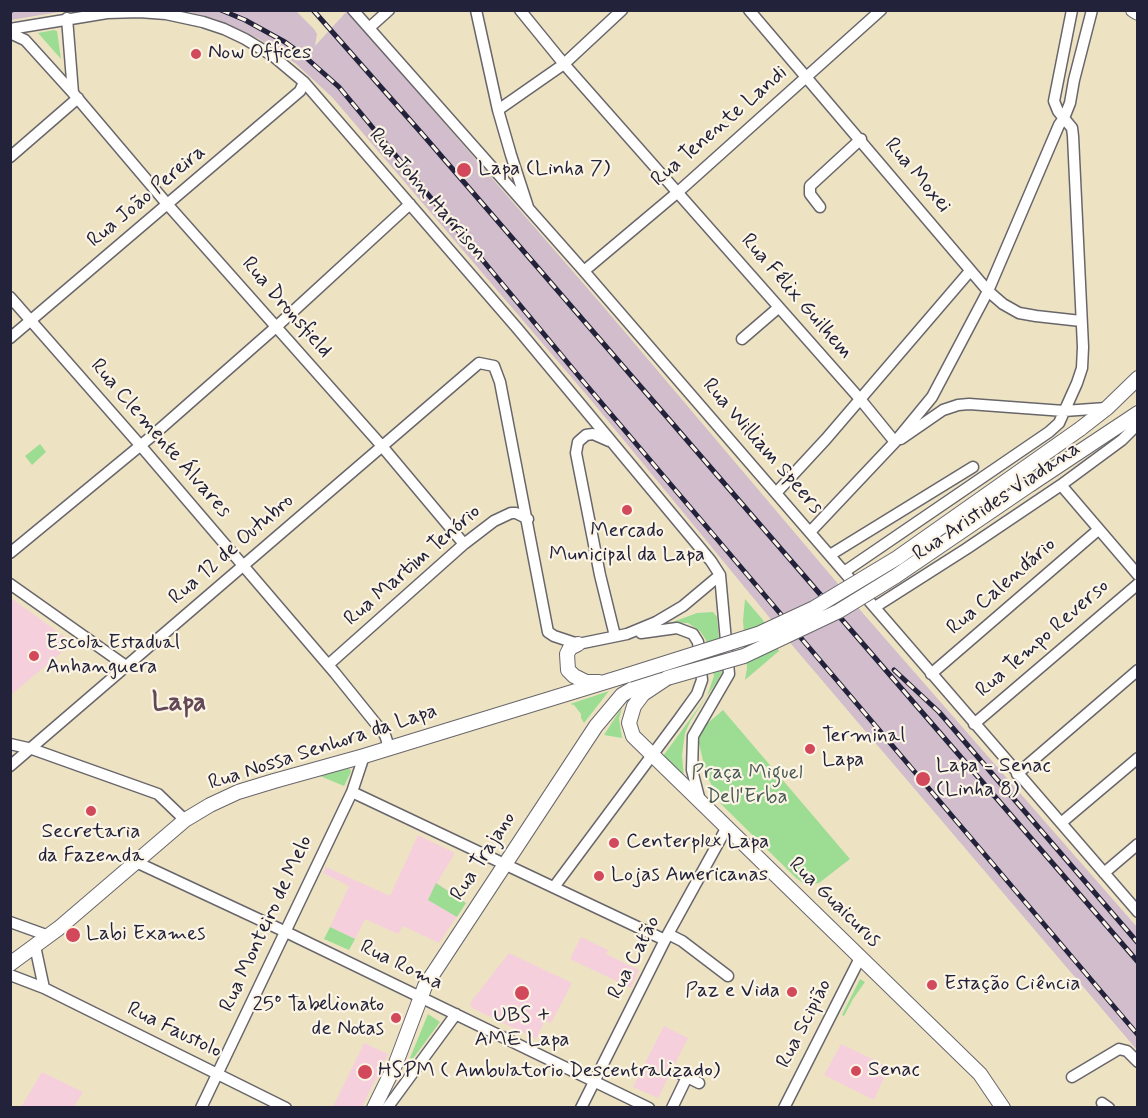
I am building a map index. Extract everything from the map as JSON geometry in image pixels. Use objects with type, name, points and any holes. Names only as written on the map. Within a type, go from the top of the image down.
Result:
[{"type":"main road","points":[[1133,10],[1137,13]]},
{"type":"main road","name":"Rua Nossa Senhora da Lapa","points":[[10,964],[49,936],[184,820],[238,792],[556,698],[758,634],[814,608],[897,558],[1080,429],[1107,408],[1137,378]]},
{"type":"main road","name":"Rua Trajano","points":[[374,1107],[396,1063],[427,982],[606,711],[622,695],[650,680],[667,678],[744,656],[839,611],[896,576],[1137,413]]},
{"type":"main road","points":[[578,644],[570,648],[567,654],[566,665],[571,673],[586,682],[607,682]]},
{"type":"main road","name":"Rua Guaicurus","points":[[667,678],[643,694],[634,706],[629,723],[633,736],[980,1074],[1001,1106]]},
{"type":"street","name":"Rua William Speers","points":[[353,10],[584,271],[1137,912]]},
{"type":"street","points":[[369,28],[389,10]]},
{"type":"street","points":[[476,10],[498,110],[530,211]]},
{"type":"street","name":"Rua Félix Guilhem","points":[[520,10],[564,64],[896,442]]},
{"type":"street","points":[[498,110],[564,64],[622,10]]},
{"type":"street","name":"Rua Moxei","points":[[749,10],[988,291],[1003,304],[1019,313],[1081,321]]},
{"type":"street","name":"Rua Tenente Landi","points":[[584,271],[678,192],[881,10]]},
{"type":"street","points":[[844,572],[1049,432],[1059,423],[1082,368],[1083,347],[1073,136],[1072,128],[1055,106],[1054,100],[1072,10]]},
{"type":"street","points":[[810,532],[896,442],[932,397],[988,291],[1064,118],[1070,103],[1092,10]]},
{"type":"street","name":"Rua John Harrison","points":[[10,31],[68,18],[139,12],[166,14],[224,29],[273,56],[304,82],[410,204],[612,442],[720,575]]},
{"type":"street","points":[[10,157],[75,95],[68,18]]},
{"type":"street","name":"Rua Dronsfield","points":[[10,31],[25,40],[75,95],[168,205],[381,445],[464,544]]},
{"type":"street","name":"Rua João Pereira","points":[[10,338],[300,91],[304,82]]},
{"type":"street","points":[[820,207],[810,194],[810,186],[861,139]]},
{"type":"street","points":[[10,554],[276,327],[410,204]]},
{"type":"street","points":[[776,493],[970,271]]},
{"type":"street","name":"Rua Clemente Álvares","points":[[10,297],[328,665],[385,735],[387,749]]},
{"type":"street","points":[[742,339],[778,308]]},
{"type":"street","name":"Rua 12 de Outubro","points":[[10,766],[479,363],[489,364],[497,369],[528,519]]},
{"type":"street","points":[[896,442],[944,410],[958,405],[1064,411],[1107,408]]},
{"type":"street","name":"Rua Aristides Viadana","points":[[875,607],[1061,485],[1122,440],[1137,423]]},
{"type":"street","points":[[612,442],[593,434],[586,435],[578,441],[576,453],[600,575],[621,635]]},
{"type":"street","points":[[830,555],[973,467]]},
{"type":"street","points":[[1061,485],[1137,575]]},
{"type":"street","name":"Rua Martim Tenório","points":[[328,665],[464,544],[494,521],[504,515],[516,513],[528,519]]},
{"type":"street","points":[[528,519],[548,632],[578,644],[621,635],[677,628],[689,632],[698,642],[702,680],[697,694],[554,887]]},
{"type":"street","name":"Rua Calendário","points":[[931,674],[1098,530]]},
{"type":"street","points":[[621,635],[656,622],[683,606],[720,575]]},
{"type":"street","points":[[700,801],[692,770],[693,736],[729,674],[730,665],[720,575]]},
{"type":"street","name":"Rua Tempo Reverso","points":[[974,724],[1137,584]]},
{"type":"street","points":[[10,585],[126,666]]},
{"type":"street","points":[[1017,774],[1137,670]]},
{"type":"street","points":[[10,744],[32,749],[158,794],[184,820]]},
{"type":"street","name":"Rua Monteiro de Melo","points":[[201,1107],[352,792],[364,756]]},
{"type":"street","points":[[1061,823],[1137,758]]},
{"type":"street","points":[[352,792],[554,887],[682,942],[729,976]]},
{"type":"street","name":"Rua Catão","points":[[581,1107],[667,937],[727,827]]},
{"type":"street","points":[[1104,873],[1137,844]]},
{"type":"street","name":"Rua Roma","points":[[136,862],[649,1107]]},
{"type":"street","points":[[10,922],[49,936]]},
{"type":"street","points":[[34,946],[44,988]]},
{"type":"street","name":"Rua Scipião","points":[[784,1107],[860,958]]},
{"type":"street","name":"Rua Faustolo","points":[[10,975],[44,988],[286,1107]]},
{"type":"street","points":[[387,1107],[456,1014]]},
{"type":"street","points":[[1072,1077],[1119,1049],[1129,1053],[1137,1062]]},
{"type":"street","points":[[672,1107],[683,1075],[699,1083]]},
{"type":"shaded area","points":[[11,10],[65,10],[65,11],[11,20]]},
{"type":"shaded area","points":[[186,11],[296,11],[317,34],[315,46],[347,11],[602,305],[861,611],[1137,927],[1137,1050],[792,645],[590,399],[332,97],[295,63],[259,39],[216,19]]},
{"type":"shaded area","name":"Escola Estadual Anhanguera","points":[[11,598],[73,643],[10,695]]},
{"type":"shaded area","points":[[418,835],[455,853],[437,883],[466,903],[439,943],[403,926],[398,934],[365,919],[355,939],[330,927],[349,886],[323,873],[326,867],[390,896]]},
{"type":"shaded area","points":[[581,937],[608,950],[606,954],[639,970],[631,988],[570,959]]},
{"type":"shaded area","name":"UBS + AME Lapa","points":[[509,953],[572,983],[551,1023],[545,1021],[536,1039],[472,1008],[470,1003]]},
{"type":"shaded area","points":[[664,1026],[688,1038],[658,1098],[633,1087]]},
{"type":"shaded area","name":"HSPM ( Ambulatorio Descentralizado)","points":[[364,1043],[388,1054],[362,1107],[333,1107]]},
{"type":"shaded area","name":"Senac","points":[[841,1044],[889,1067],[874,1100],[824,1075]]},
{"type":"shaded area","points":[[42,1072],[83,1092],[74,1107],[21,1107]]},
{"type":"green space","points":[[57,31],[61,59],[38,33]]},
{"type":"green space","points":[[40,444],[46,452],[32,465],[25,456]]},
{"type":"green space","points":[[745,599],[763,620],[779,651],[745,680],[747,668],[743,621]]},
{"type":"green space","name":"Praça Miguel Dell'Erba","points":[[713,612],[717,617],[722,672],[685,733],[682,755],[684,778],[663,756],[707,696],[714,676],[706,640],[700,631],[688,623],[670,623],[697,613]]},
{"type":"green space","points":[[609,691],[584,723],[581,714],[574,705],[570,704]]},
{"type":"green space","points":[[622,707],[619,719],[622,738],[604,735]]},
{"type":"green space","name":"Praça Miguel Dell'Erba","points":[[723,710],[850,859],[819,883],[806,885],[796,878],[721,804],[706,774],[699,743],[701,729]]},
{"type":"green space","points":[[350,769],[351,772],[344,786],[320,776]]},
{"type":"green space","points":[[436,883],[466,903],[457,917],[428,900]]},
{"type":"green space","points":[[330,927],[355,939],[349,950],[324,939]]},
{"type":"green space","points":[[860,979],[865,982],[844,1016],[842,1015]]},
{"type":"green space","points":[[428,1014],[440,1022],[412,1060],[410,1058]]},
{"type":"railway","points":[[221,10],[285,42],[339,87],[582,380],[1138,1035]]},
{"type":"railway","points":[[313,10],[1138,962]]},
{"type":"railway","points":[[894,670],[939,712],[1138,943]]},
{"type":"place","name":"Now Offices","points":[[196,54]]},
{"type":"place","name":"Lapa (Linha 7)","points":[[464,170]]},
{"type":"place","name":"Mercado Municipal da Lapa","points":[[627,510]]},
{"type":"place","name":"Escola Estadual Anhanguera","points":[[34,656]]},
{"type":"place","name":"Terminal Lapa","points":[[810,749]]},
{"type":"place","name":"Lapa - Senac (Linha 8)","points":[[923,779]]},
{"type":"place","name":"Secretaria da Fazenda","points":[[91,811]]},
{"type":"place","name":"Centerplex Lapa","points":[[614,843]]},
{"type":"place","name":"Lojas Americanas","points":[[599,876]]},
{"type":"place","name":"Labi Exames","points":[[73,935]]},
{"type":"place","name":"Estação Ciência","points":[[932,985]]},
{"type":"place","name":"Paz e Vida","points":[[792,992]]},
{"type":"place","name":"UBS + AME Lapa","points":[[522,993]]},
{"type":"place","name":"25º Tabelionato de Notas","points":[[396,1018]]},
{"type":"place","name":"Senac","points":[[856,1071]]},
{"type":"place","name":"HSPM ( Ambulatorio Descentralizado)","points":[[365,1072]]},
{"type":"district","name":"Lapa","points":[[179,704]]}]
